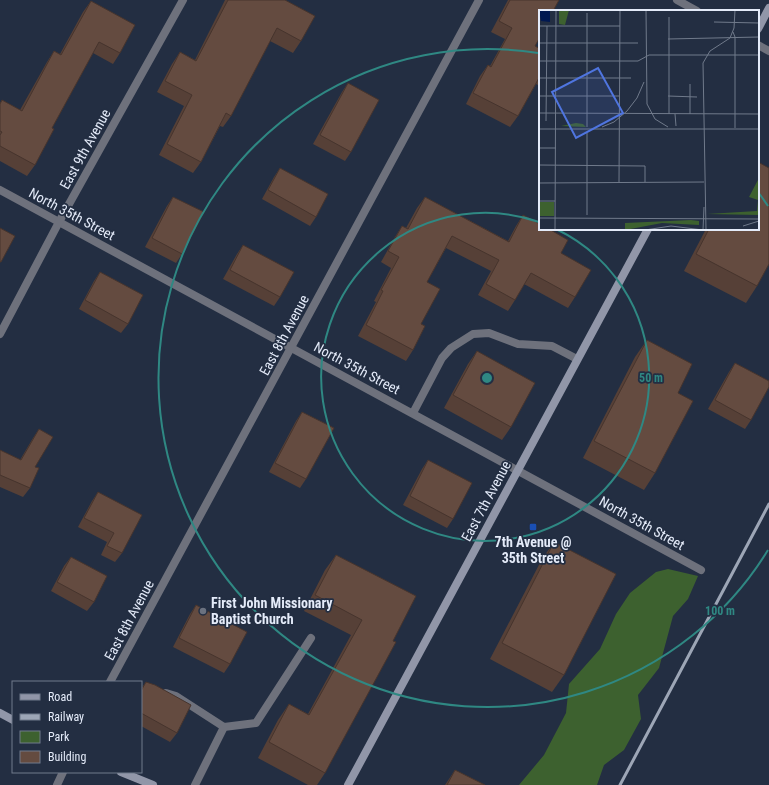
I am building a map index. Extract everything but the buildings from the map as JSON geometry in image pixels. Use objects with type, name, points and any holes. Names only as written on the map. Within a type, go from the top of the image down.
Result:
[{"type":"street","name":"East 9th Avenue","points":[[0,334],[59,222],[183,0]]},
{"type":"street","name":"East 8th Avenue","points":[[111,681],[479,0]]},
{"type":"street","points":[[677,0],[695,10]]},
{"type":"street","points":[[759,27],[769,8]]},
{"type":"street","points":[[759,46],[769,51]]},
{"type":"street","name":"North 35th Street","points":[[0,190],[518,469],[701,570]]},
{"type":"street","name":"East 7th Avenue","points":[[348,785],[647,230]]},
{"type":"street","points":[[413,413],[442,358],[451,348],[473,334],[489,333],[518,344],[552,346],[577,359]]},
{"type":"street","points":[[155,690],[176,696],[224,727],[256,723],[311,638]]},
{"type":"street","points":[[0,713],[12,719]]},
{"type":"street","points":[[195,785],[224,727]]},
{"type":"street","points":[[56,785],[62,773]]},
{"type":"street","points":[[123,773],[153,785]]},
{"type":"green space","points":[[668,569],[698,576],[688,599],[673,616],[659,668],[638,695],[641,719],[624,750],[604,765],[597,785],[519,785],[544,755],[566,713],[569,684],[600,649],[616,614],[630,593],[656,572]]},
{"type":"railway","points":[[620,785],[769,504]]},
{"type":"place","name":"7th Avenue @ 35th Street","points":[[533,527]]},
{"type":"place","name":"First John Missionary Baptist Church","points":[[203,611]]}]
